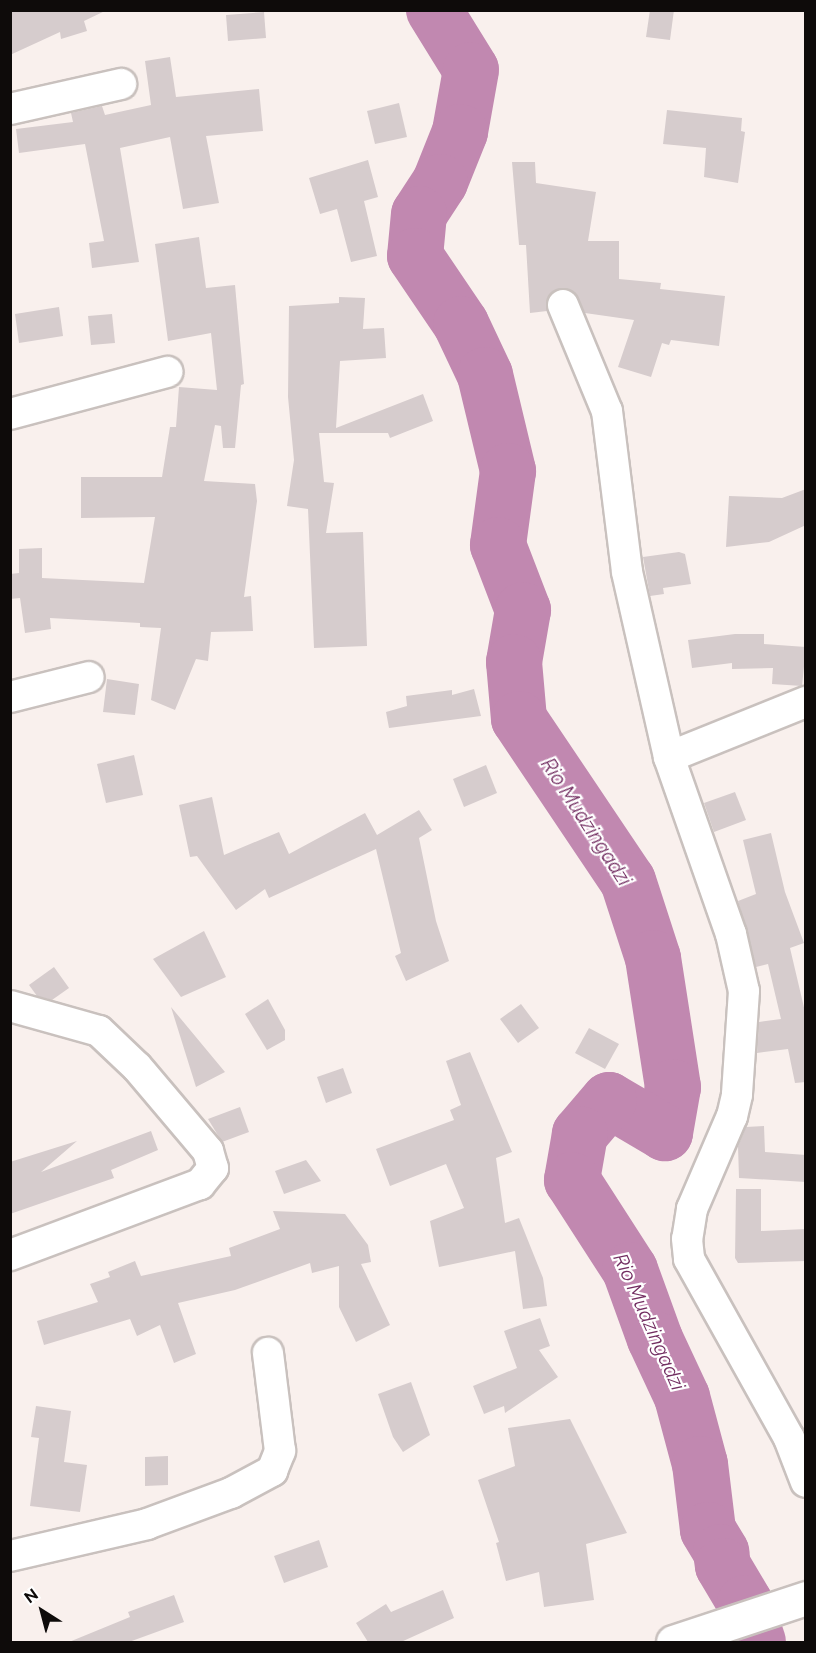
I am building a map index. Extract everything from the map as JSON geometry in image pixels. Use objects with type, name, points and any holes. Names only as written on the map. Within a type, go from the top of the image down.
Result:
[{"type":"street","points":[[10,109],[121,84]]},
{"type":"street","points":[[563,305],[607,411],[627,572],[669,757],[731,934],[744,991],[737,1095],[732,1116],[692,1209],[687,1239],[689,1260],[789,1438],[806,1482]]},
{"type":"street","points":[[10,414],[167,372]]},
{"type":"street","points":[[10,697],[89,677]]},
{"type":"street","points":[[669,757],[806,702]]},
{"type":"street","points":[[10,1006],[99,1031],[137,1067],[208,1150],[213,1168],[200,1184],[10,1255]]},
{"type":"street","points":[[10,1556],[147,1524],[231,1493],[272,1471],[280,1451],[268,1353]]},
{"type":"street","points":[[673,1642],[734,1624],[804,1598]]},
{"type":"building","points":[[10,10],[107,10],[84,21],[87,31],[61,39],[60,32],[10,55]]},
{"type":"building","points":[[650,10],[674,10],[670,40],[646,37]]},
{"type":"building","points":[[264,12],[266,38],[228,41],[226,15]]},
{"type":"building","points":[[170,57],[176,97],[259,89],[263,131],[206,136],[219,203],[183,209],[170,137],[120,148],[139,262],[92,268],[89,243],[104,241],[85,144],[19,153],[16,129],[73,122],[71,113],[102,106],[105,115],[151,105],[145,61]]},
{"type":"building","points":[[399,103],[407,137],[375,144],[367,111]]},
{"type":"building","points":[[667,110],[742,118],[741,131],[745,132],[738,183],[704,177],[706,148],[663,144]]},
{"type":"building","points":[[368,160],[378,197],[364,201],[377,256],[351,262],[337,209],[320,214],[309,178]]},
{"type":"building","points":[[512,162],[535,162],[536,183],[596,192],[588,241],[619,241],[619,279],[661,283],[660,289],[725,296],[719,346],[671,340],[669,345],[662,343],[651,377],[618,367],[634,320],[585,313],[574,292],[565,288],[549,295],[547,311],[530,313],[526,245],[519,245]]},
{"type":"building","points":[[199,237],[206,288],[235,285],[244,384],[241,385],[235,448],[223,448],[221,426],[215,425],[204,481],[255,484],[257,501],[244,597],[251,596],[253,631],[211,632],[208,661],[196,659],[175,710],[151,700],[161,628],[140,627],[140,623],[50,618],[51,629],[25,633],[20,598],[10,599],[10,574],[19,573],[19,549],[42,548],[42,578],[144,583],[155,517],[81,518],[81,477],[162,477],[170,427],[176,427],[179,387],[217,390],[211,333],[168,341],[155,244]]},
{"type":"building","points":[[339,297],[365,298],[363,329],[384,328],[386,358],[340,361],[336,428],[423,394],[433,421],[390,438],[388,433],[319,433],[324,482],[334,483],[326,533],[363,532],[367,646],[314,648],[308,509],[287,506],[294,460],[288,397],[289,306],[339,303]]},
{"type":"building","points":[[59,307],[63,336],[19,343],[15,314]]},
{"type":"building","points":[[112,314],[115,343],[91,345],[88,316]]},
{"type":"building","points":[[806,489],[806,525],[769,542],[726,547],[729,496],[782,498]]},
{"type":"building","points":[[679,552],[685,554],[691,584],[663,588],[664,594],[650,596],[643,557]]},
{"type":"building","points":[[735,634],[764,634],[764,644],[806,647],[802,686],[772,684],[773,668],[732,669],[732,663],[692,668],[688,640]]},
{"type":"building","points":[[107,679],[139,684],[135,715],[103,712]]},
{"type":"building","points":[[474,689],[481,716],[389,728],[386,712],[407,706],[406,696],[452,690],[452,695]]},
{"type":"building","points":[[134,755],[143,795],[106,803],[97,764]]},
{"type":"building","points":[[486,765],[497,793],[464,807],[453,779]]},
{"type":"building","points":[[735,792],[746,820],[714,832],[704,803]]},
{"type":"building","points":[[212,797],[224,855],[279,832],[289,854],[365,813],[377,835],[419,810],[432,830],[419,838],[436,921],[449,961],[406,981],[395,956],[401,953],[376,849],[269,898],[265,889],[236,910],[197,856],[190,857],[179,805]]},
{"type":"building","points":[[771,833],[785,892],[804,943],[790,948],[806,1016],[806,1082],[795,1083],[788,1049],[757,1053],[759,1022],[781,1019],[768,964],[756,967],[738,901],[756,894],[743,840]]},
{"type":"building","points":[[204,931],[226,977],[181,997],[153,959]]},
{"type":"building","points":[[54,967],[69,988],[52,1000],[37,996],[29,985]]},
{"type":"building","points":[[268,999],[285,1030],[285,1040],[267,1050],[245,1014]]},
{"type":"building","points":[[521,1004],[539,1028],[518,1043],[500,1019]]},
{"type":"building","points":[[171,1007],[210,1054],[225,1072],[196,1087]]},
{"type":"building","points":[[589,1028],[619,1044],[605,1069],[575,1053]]},
{"type":"building","points":[[470,1052],[512,1152],[496,1158],[505,1223],[519,1218],[543,1278],[547,1306],[523,1309],[515,1251],[439,1267],[430,1221],[464,1208],[446,1164],[390,1186],[376,1149],[454,1120],[450,1110],[461,1105],[446,1061]]},
{"type":"building","points":[[343,1068],[352,1093],[326,1103],[317,1077]]},
{"type":"building","points":[[240,1107],[249,1132],[222,1142],[208,1119]]},
{"type":"building","points":[[764,1126],[765,1152],[806,1155],[806,1182],[739,1178],[738,1146],[746,1127]]},
{"type":"building","points":[[151,1131],[158,1150],[111,1170],[114,1178],[10,1214],[10,1162],[77,1141],[41,1172]]},
{"type":"building","points":[[306,1160],[321,1181],[284,1194],[275,1171]]},
{"type":"building","points":[[736,1189],[761,1189],[761,1231],[806,1229],[806,1261],[738,1263],[735,1258]]},
{"type":"building","points":[[273,1211],[345,1214],[368,1245],[371,1262],[361,1264],[390,1325],[356,1342],[339,1307],[339,1266],[312,1273],[310,1263],[235,1290],[178,1303],[196,1354],[174,1363],[160,1325],[137,1336],[130,1319],[44,1345],[37,1321],[98,1302],[90,1284],[110,1277],[108,1272],[135,1261],[141,1276],[231,1256],[229,1248],[280,1229]]},
{"type":"building","points":[[540,1318],[550,1346],[539,1350],[558,1377],[505,1413],[504,1406],[484,1414],[473,1386],[517,1368],[504,1331]]},
{"type":"building","points":[[411,1382],[430,1435],[403,1452],[393,1437],[378,1394]]},
{"type":"building","points":[[36,1406],[71,1411],[64,1462],[87,1465],[80,1512],[30,1506],[39,1438],[31,1437]]},
{"type":"building","points":[[570,1419],[627,1533],[586,1544],[594,1600],[544,1607],[539,1572],[506,1581],[496,1543],[499,1542],[478,1480],[515,1466],[508,1428]]},
{"type":"building","points":[[168,1456],[168,1485],[145,1486],[145,1457]]},
{"type":"building","points":[[319,1540],[328,1567],[284,1583],[274,1556]]},
{"type":"building","points":[[443,1590],[454,1618],[401,1642],[368,1642],[356,1623],[386,1604],[391,1612]]},
{"type":"building","points":[[174,1595],[184,1622],[129,1642],[69,1642],[130,1617],[128,1612]]},
{"type":"waterway","name":"Rio Mudzingadzi","points":[[434,10],[471,70],[460,132],[440,182],[419,214],[415,256],[461,324],[485,375],[508,471],[498,545],[523,610],[514,662],[519,719],[628,881],[653,958],[673,1087],[665,1133],[609,1100],[580,1134],[572,1180],[630,1270],[655,1339],[682,1397],[700,1464],[708,1530],[721,1552],[723,1566],[745,1603],[758,1642]]}]
